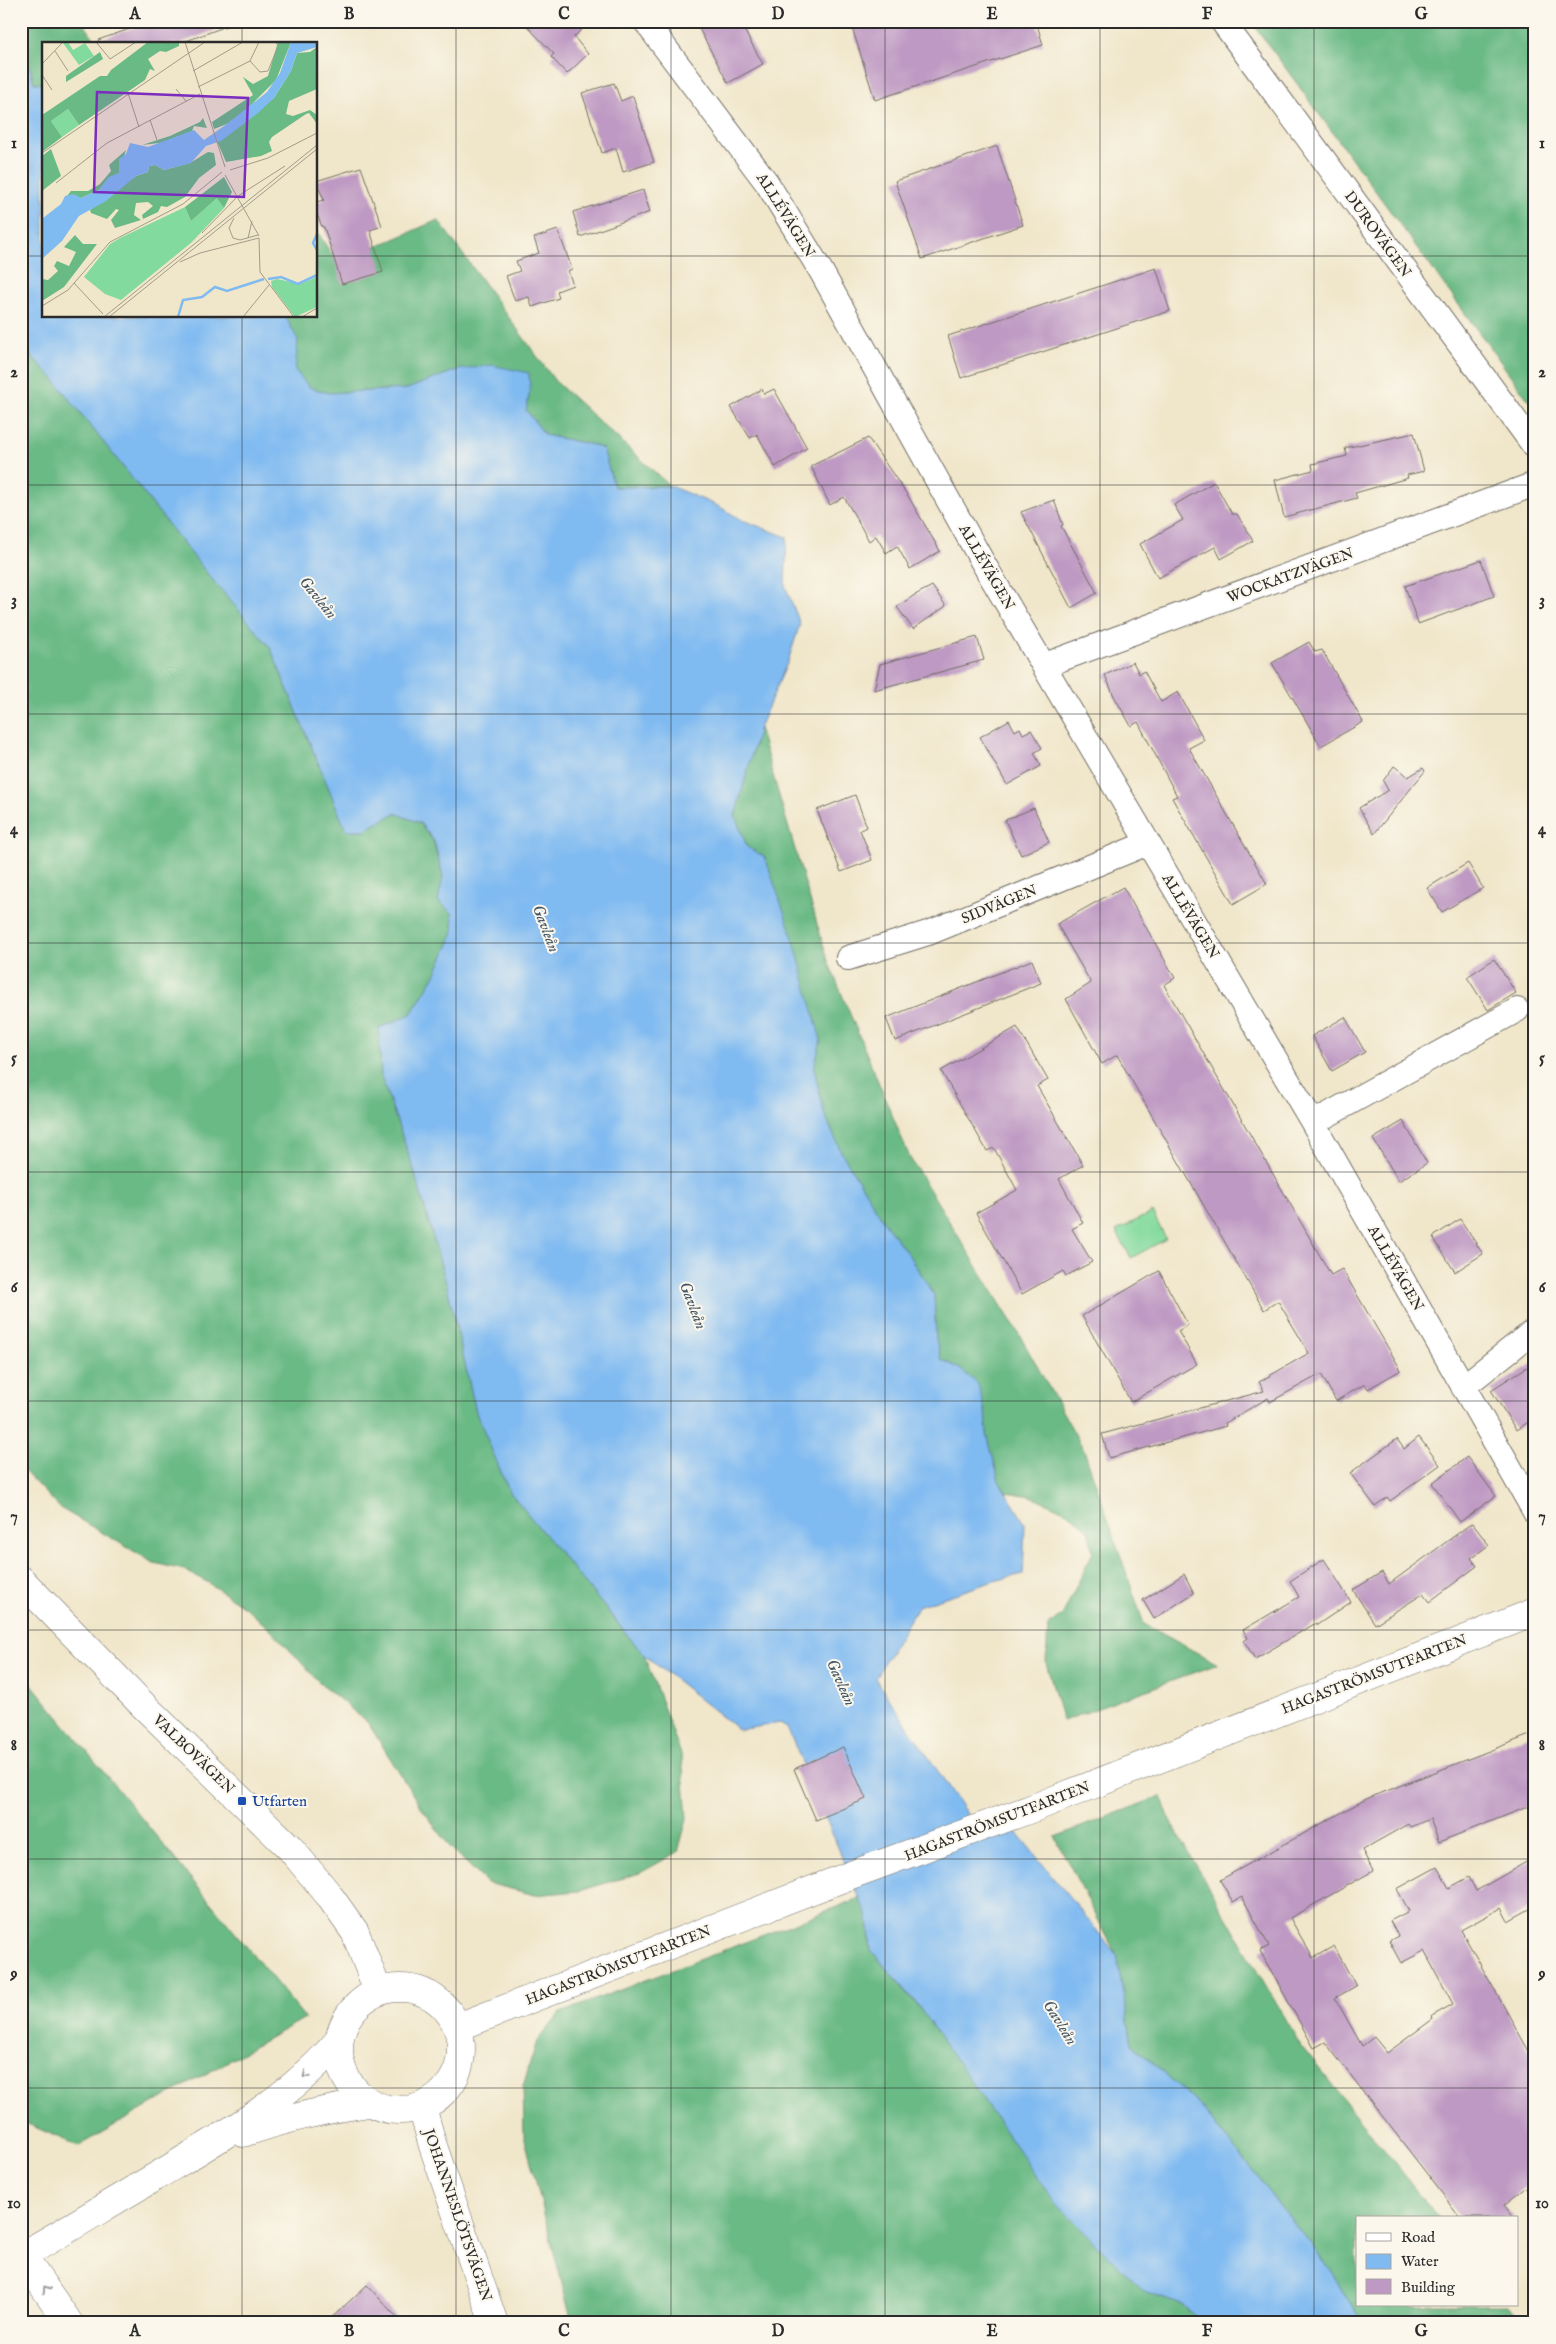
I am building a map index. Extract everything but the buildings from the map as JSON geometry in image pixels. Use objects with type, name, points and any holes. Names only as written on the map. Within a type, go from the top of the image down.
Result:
[{"type":"main road","name":"VALBOVÄGEN","points":[[21,1580],[143,1705],[290,1848],[328,1894],[355,1932],[378,1991]]},
{"type":"main road","name":"HAGASTRÖMSUTFARTEN","points":[[458,2027],[851,1875],[1036,1807],[1535,1612]]},
{"type":"main road","points":[[397,1987],[416,1989],[433,1997],[448,2010],[458,2027],[462,2046],[460,2065],[452,2083],[439,2097],[422,2107],[405,2111],[386,2110],[369,2103],[355,2092],[344,2077],[338,2057],[339,2040],[346,2017],[360,2002],[378,1991],[397,1987]]},
{"type":"main road","points":[[69,2323],[22,2255],[210,2144],[280,2096],[318,2065],[339,2040]]},
{"type":"main road","points":[[210,2144],[279,2120],[332,2108],[369,2103]]},
{"type":"main road","name":"JOHANNESLÖTSVÄGEN","points":[[422,2107],[433,2146],[494,2323]]},
{"type":"street","name":"ALLÉVÄGEN","points":[[644,21],[767,183],[821,271],[982,561],[1045,665],[1313,1123],[1535,1512]]},
{"type":"street","name":"DUROVÄGEN","points":[[1222,21],[1535,447]]},
{"type":"street","name":"WOCKATZVÄGEN","points":[[1045,665],[1535,484]]},
{"type":"street","name":"SIDVÄGEN","points":[[848,958],[931,932],[1148,843]]},
{"type":"street","points":[[1313,1123],[1517,1010]]},
{"type":"street","points":[[1464,1387],[1535,1330]]},
{"type":"green space","points":[[21,21],[82,21],[97,42],[42,42],[42,84],[34,83],[21,33]]},
{"type":"green space","points":[[1251,21],[1535,21],[1535,409]]},
{"type":"green space","points":[[438,220],[555,381],[670,486],[614,487],[603,449],[593,445],[545,435],[526,410],[530,391],[457,370],[407,389],[328,393],[309,387],[295,370],[297,340],[286,318],[318,318],[318,232],[331,254],[371,249]]},
{"type":"green space","points":[[21,345],[52,377],[206,572],[270,647],[346,830],[365,830],[395,813],[420,823],[433,841],[443,876],[439,901],[452,913],[454,933],[435,975],[411,1014],[379,1028],[381,1076],[413,1167],[447,1286],[476,1412],[509,1491],[644,1655],[682,1757],[687,1818],[678,1852],[640,1873],[579,1891],[535,1895],[487,1883],[451,1848],[420,1806],[368,1723],[320,1683],[275,1634],[246,1608],[207,1582],[184,1570],[154,1563],[60,1508],[21,1468]]},
{"type":"green space","points":[[759,728],[828,961],[910,1158],[1019,1334],[1084,1450],[1144,1624],[1218,1664],[1063,1721],[1046,1663],[1048,1625],[1062,1616],[1093,1552],[1088,1529],[1067,1512],[1031,1496],[1006,1492],[999,1481],[987,1434],[985,1411],[960,1369],[941,1359],[936,1339],[934,1295],[910,1257],[884,1222],[841,1152],[824,1113],[814,1068],[821,1040],[735,816]]},
{"type":"green space","points":[[1152,1212],[1166,1239],[1131,1258],[1116,1231]]},
{"type":"green space","points":[[21,1671],[305,2018],[78,2146],[21,2121]]},
{"type":"green space","points":[[1161,1796],[1171,1822],[1301,2046],[1437,2216],[1356,2216],[1356,2306],[1510,2306],[1523,2323],[1363,2323],[1319,2254],[1201,2107],[1132,2044],[1116,1954],[1055,1837]]},
{"type":"green space","points":[[860,1898],[868,1918],[871,1950],[913,2000],[1144,2291],[1185,2305],[1202,2323],[572,2323],[524,2135],[523,2086],[537,2041],[560,2013]]},
{"type":"water","name":"Gavleån","points":[[21,33],[34,83],[42,84],[42,318],[286,318],[298,340],[295,370],[309,387],[328,393],[407,389],[457,370],[492,365],[529,373],[530,391],[526,410],[545,435],[593,445],[603,449],[614,487],[670,486],[718,506],[742,520],[787,537],[785,585],[800,624],[788,661],[759,728],[735,816],[747,847],[765,857],[793,938],[821,1040],[814,1068],[824,1113],[841,1152],[884,1222],[910,1257],[934,1295],[936,1339],[941,1359],[960,1369],[978,1384],[985,1411],[987,1434],[999,1481],[1025,1523],[1023,1574],[994,1581],[918,1606],[875,1678],[975,1826],[1005,1818],[1116,1954],[1132,2044],[1201,2107],[1319,2254],[1363,2323],[1202,2323],[1185,2305],[1144,2291],[1055,2203],[914,2000],[871,1950],[868,1918],[787,1727],[780,1723],[739,1730],[644,1655],[509,1491],[476,1412],[447,1286],[413,1167],[381,1076],[379,1028],[411,1014],[435,975],[454,933],[452,913],[438,901],[443,876],[434,841],[420,823],[395,813],[365,830],[346,830],[270,647],[206,572],[52,377],[21,345]]},
{"type":"place","name":"Utfarten","points":[[242,1801]]}]
